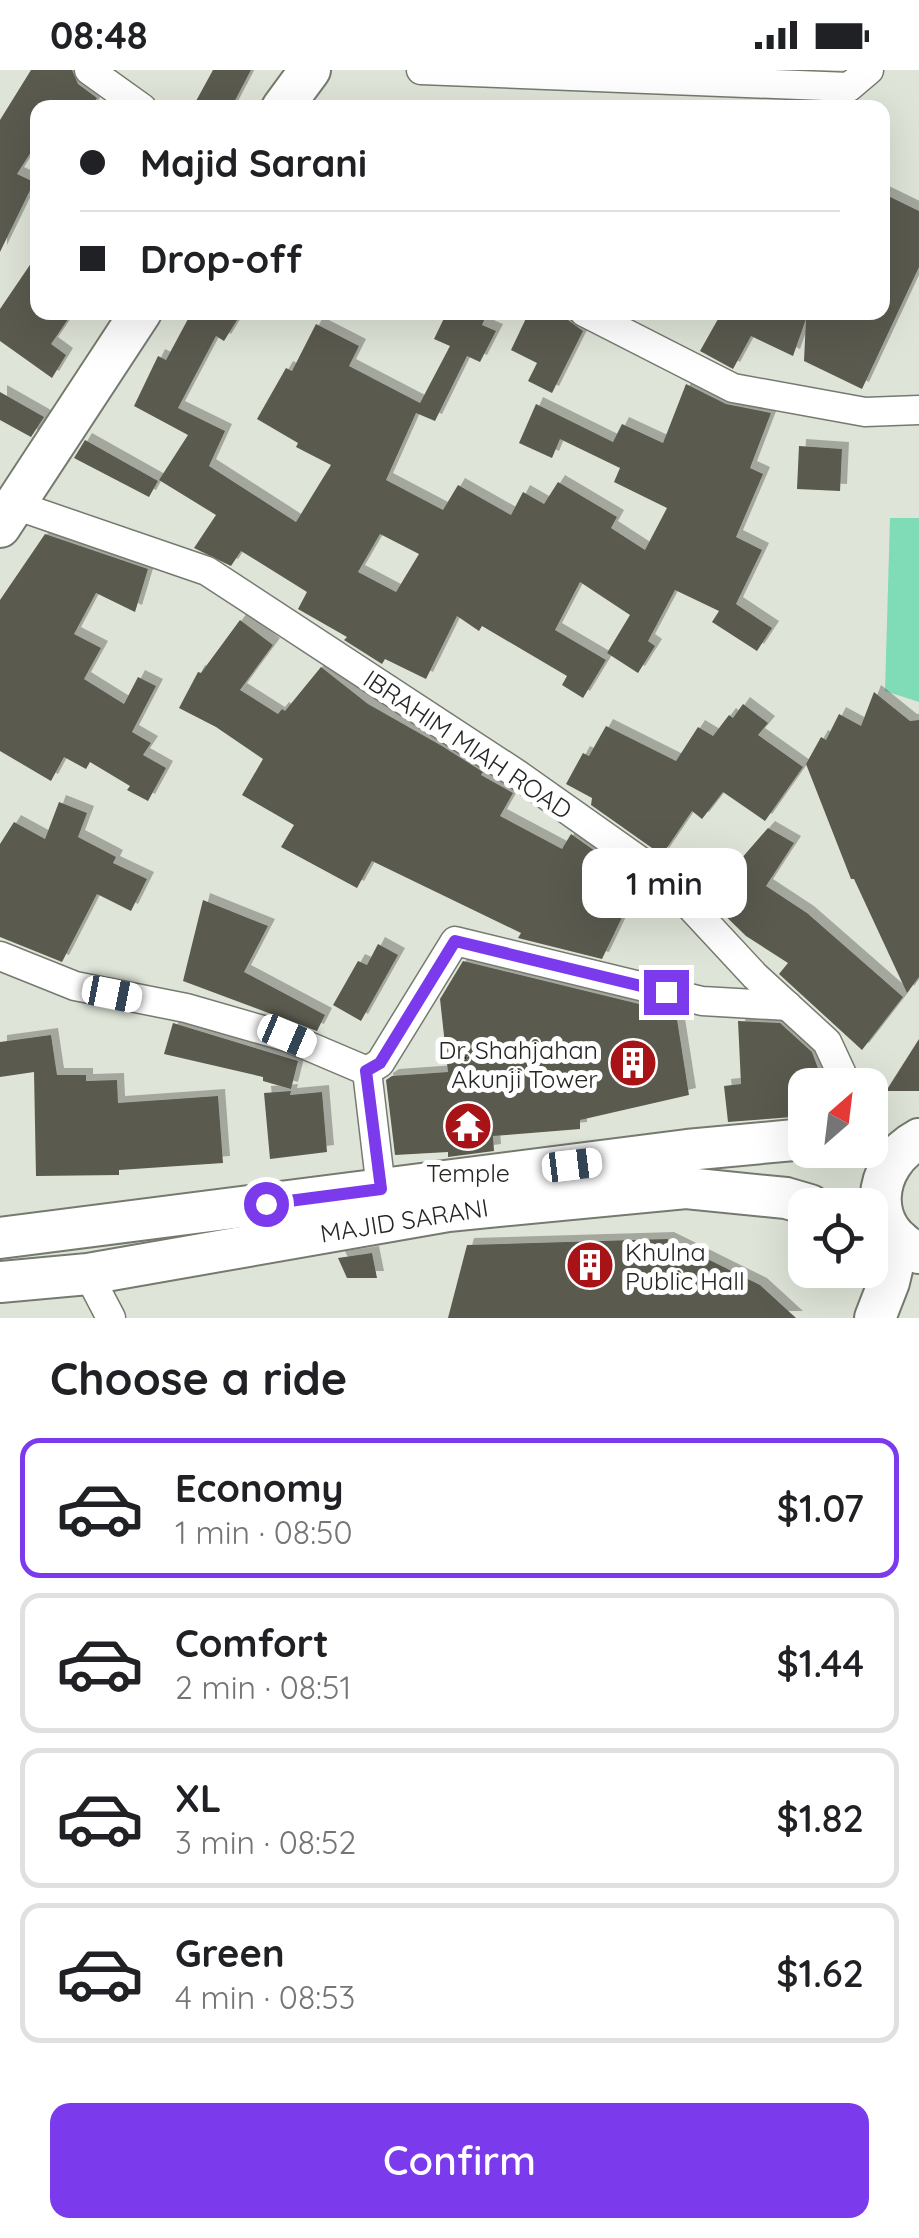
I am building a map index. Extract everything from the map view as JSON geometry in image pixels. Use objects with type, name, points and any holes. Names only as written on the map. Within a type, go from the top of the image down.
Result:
[{"type":"main road","points":[[288,100],[310,70]]},
{"type":"main road","points":[[7,516],[137,320]]},
{"type":"main road","points":[[888,1134],[919,1137]]},
{"type":"main road","points":[[875,1318],[889,1282],[894,1235],[882,1210],[884,1175],[892,1158],[919,1137]]},
{"type":"main road","name":"MAJID SARANI","points":[[0,1238],[687,1150],[788,1141]]},
{"type":"main road","name":"MAJID SARANI","points":[[0,1282],[88,1274],[448,1210],[686,1188],[788,1199]]},
{"type":"street","points":[[89,70],[131,100]]},
{"type":"street","points":[[421,70],[848,88],[869,70]]},
{"type":"street","points":[[600,320],[732,388],[866,412],[919,410]]},
{"type":"street","name":"IBRAHIM MIAH ROAD","points":[[7,516],[207,571],[516,774],[664,878],[755,976],[826,1042],[839,1068]]},
{"type":"street","points":[[366,1071],[380,1063],[455,941],[702,1001],[788,1006]]},
{"type":"street","points":[[0,956],[75,986],[186,1008],[287,1036],[366,1071]]},
{"type":"street","points":[[366,1071],[381,1189]]},
{"type":"street","points":[[88,1274],[111,1318]]},
{"type":"shaded area","points":[[890,518],[919,518],[919,702],[885,691]]},
{"type":"building","points":[[31,70],[72,70],[78,84],[97,98],[30,100],[30,154],[17,174],[30,180],[30,190],[0,252],[0,120]]},
{"type":"building","points":[[213,70],[251,70],[235,100],[197,100]]},
{"type":"building","points":[[890,197],[919,211],[919,267],[862,389],[804,361],[806,320],[890,320]]},
{"type":"building","points":[[30,265],[30,320],[68,320],[51,344],[66,355],[52,378],[0,341],[0,309]]},
{"type":"building","points":[[187,320],[237,320],[224,341],[216,336],[178,408],[225,431],[209,466],[296,522],[331,465],[296,447],[298,443],[257,419],[286,368],[292,371],[316,324],[359,346],[349,366],[420,403],[450,346],[434,339],[443,320],[484,320],[482,325],[496,331],[480,362],[467,356],[435,421],[416,413],[386,480],[443,510],[458,485],[511,515],[523,492],[544,504],[558,482],[617,517],[611,528],[645,550],[667,508],[614,482],[620,468],[560,439],[552,458],[519,443],[536,404],[613,442],[622,424],[663,443],[686,384],[726,404],[771,413],[750,468],[763,474],[736,537],[762,550],[736,604],[772,628],[757,651],[712,622],[719,611],[675,590],[648,641],[655,646],[638,673],[607,653],[630,615],[580,582],[555,630],[606,660],[583,698],[562,685],[567,676],[482,626],[479,631],[457,616],[426,679],[385,659],[382,664],[344,640],[347,637],[298,609],[307,592],[241,551],[231,566],[194,548],[216,515],[159,480],[188,435],[134,406],[158,356],[166,360]],"holes":[[[380,534],[419,554],[396,592],[358,572]]]},
{"type":"building","points":[[525,320],[568,320],[583,331],[552,393],[528,381],[537,363],[511,350]]},
{"type":"building","points":[[717,320],[806,320],[793,356],[751,336],[733,369],[700,351]]},
{"type":"building","points":[[0,392],[44,417],[31,437],[0,420]]},
{"type":"building","points":[[85,440],[158,481],[149,497],[74,458]]},
{"type":"building","points":[[799,446],[842,449],[840,491],[797,489]]},
{"type":"building","points":[[45,534],[148,569],[135,612],[96,593],[74,634],[101,648],[84,679],[124,704],[138,677],[156,686],[132,732],[151,743],[143,755],[166,768],[148,801],[90,762],[86,769],[64,757],[51,781],[0,751],[0,600]]},
{"type":"building","points":[[240,620],[273,645],[240,690],[278,714],[282,709],[285,711],[321,667],[368,704],[513,793],[500,816],[562,849],[571,834],[639,882],[602,959],[518,938],[521,933],[372,861],[357,888],[281,847],[294,825],[242,795],[263,759],[179,708],[198,672]]},
{"type":"building","points":[[874,692],[910,721],[919,720],[919,977],[907,993],[851,879],[806,764],[821,737],[826,740],[839,714],[861,726]]},
{"type":"building","points":[[743,704],[768,723],[758,735],[803,767],[765,821],[723,792],[702,819],[692,811],[662,855],[591,805],[592,798],[566,784],[583,753],[589,756],[606,726],[676,761],[698,727],[713,736]]},
{"type":"building","points":[[59,802],[87,813],[78,837],[116,857],[113,863],[147,879],[131,911],[97,894],[62,962],[0,937],[0,844],[14,822],[45,839]]},
{"type":"building","points":[[768,828],[794,843],[766,886],[807,913],[903,997],[862,1050],[779,974],[788,963],[746,936],[707,898]]},
{"type":"building","points":[[203,900],[268,926],[244,972],[325,1015],[317,1031],[183,981]]},
{"type":"building","points":[[378,944],[398,955],[361,1021],[333,1005],[358,961],[367,965]]},
{"type":"building","points":[[463,961],[676,1013],[689,1095],[580,1120],[580,1129],[493,1136],[494,1151],[448,1157],[448,1152],[395,1155],[386,1080],[392,1076],[448,1072],[440,999]]},
{"type":"building","points":[[738,1021],[780,1023],[812,1052],[818,1068],[788,1068],[788,1117],[728,1122],[724,1086],[741,1084]]},
{"type":"building","points":[[173,1023],[298,1061],[291,1089],[263,1081],[263,1077],[164,1054]]},
{"type":"building","points":[[51,1035],[57,1075],[86,1075],[86,1081],[117,1080],[118,1103],[218,1096],[223,1163],[119,1170],[119,1175],[36,1176],[34,1072],[0,1077],[0,1042]]},
{"type":"building","points":[[919,1039],[919,1091],[888,1091]]},
{"type":"building","points":[[291,1091],[290,1095],[322,1092],[327,1152],[270,1159],[264,1093]]},
{"type":"building","name":"Khulna Public Hall","points":[[667,1239],[760,1285],[796,1318],[448,1318],[467,1245]]},
{"type":"building","points":[[372,1253],[377,1278],[347,1278],[338,1258]]},
{"type":"place","name":"Dr. Shahjahan Akunji Tower","points":[[633,1063]]},
{"type":"place","name":"Temple","points":[[468,1126]]},
{"type":"place","name":"Khulna Public Hall","points":[[590,1265]]},
{"type":"route","points":[[266,1204],[381,1189],[366,1071],[380,1063],[455,941],[666,992]]}]
